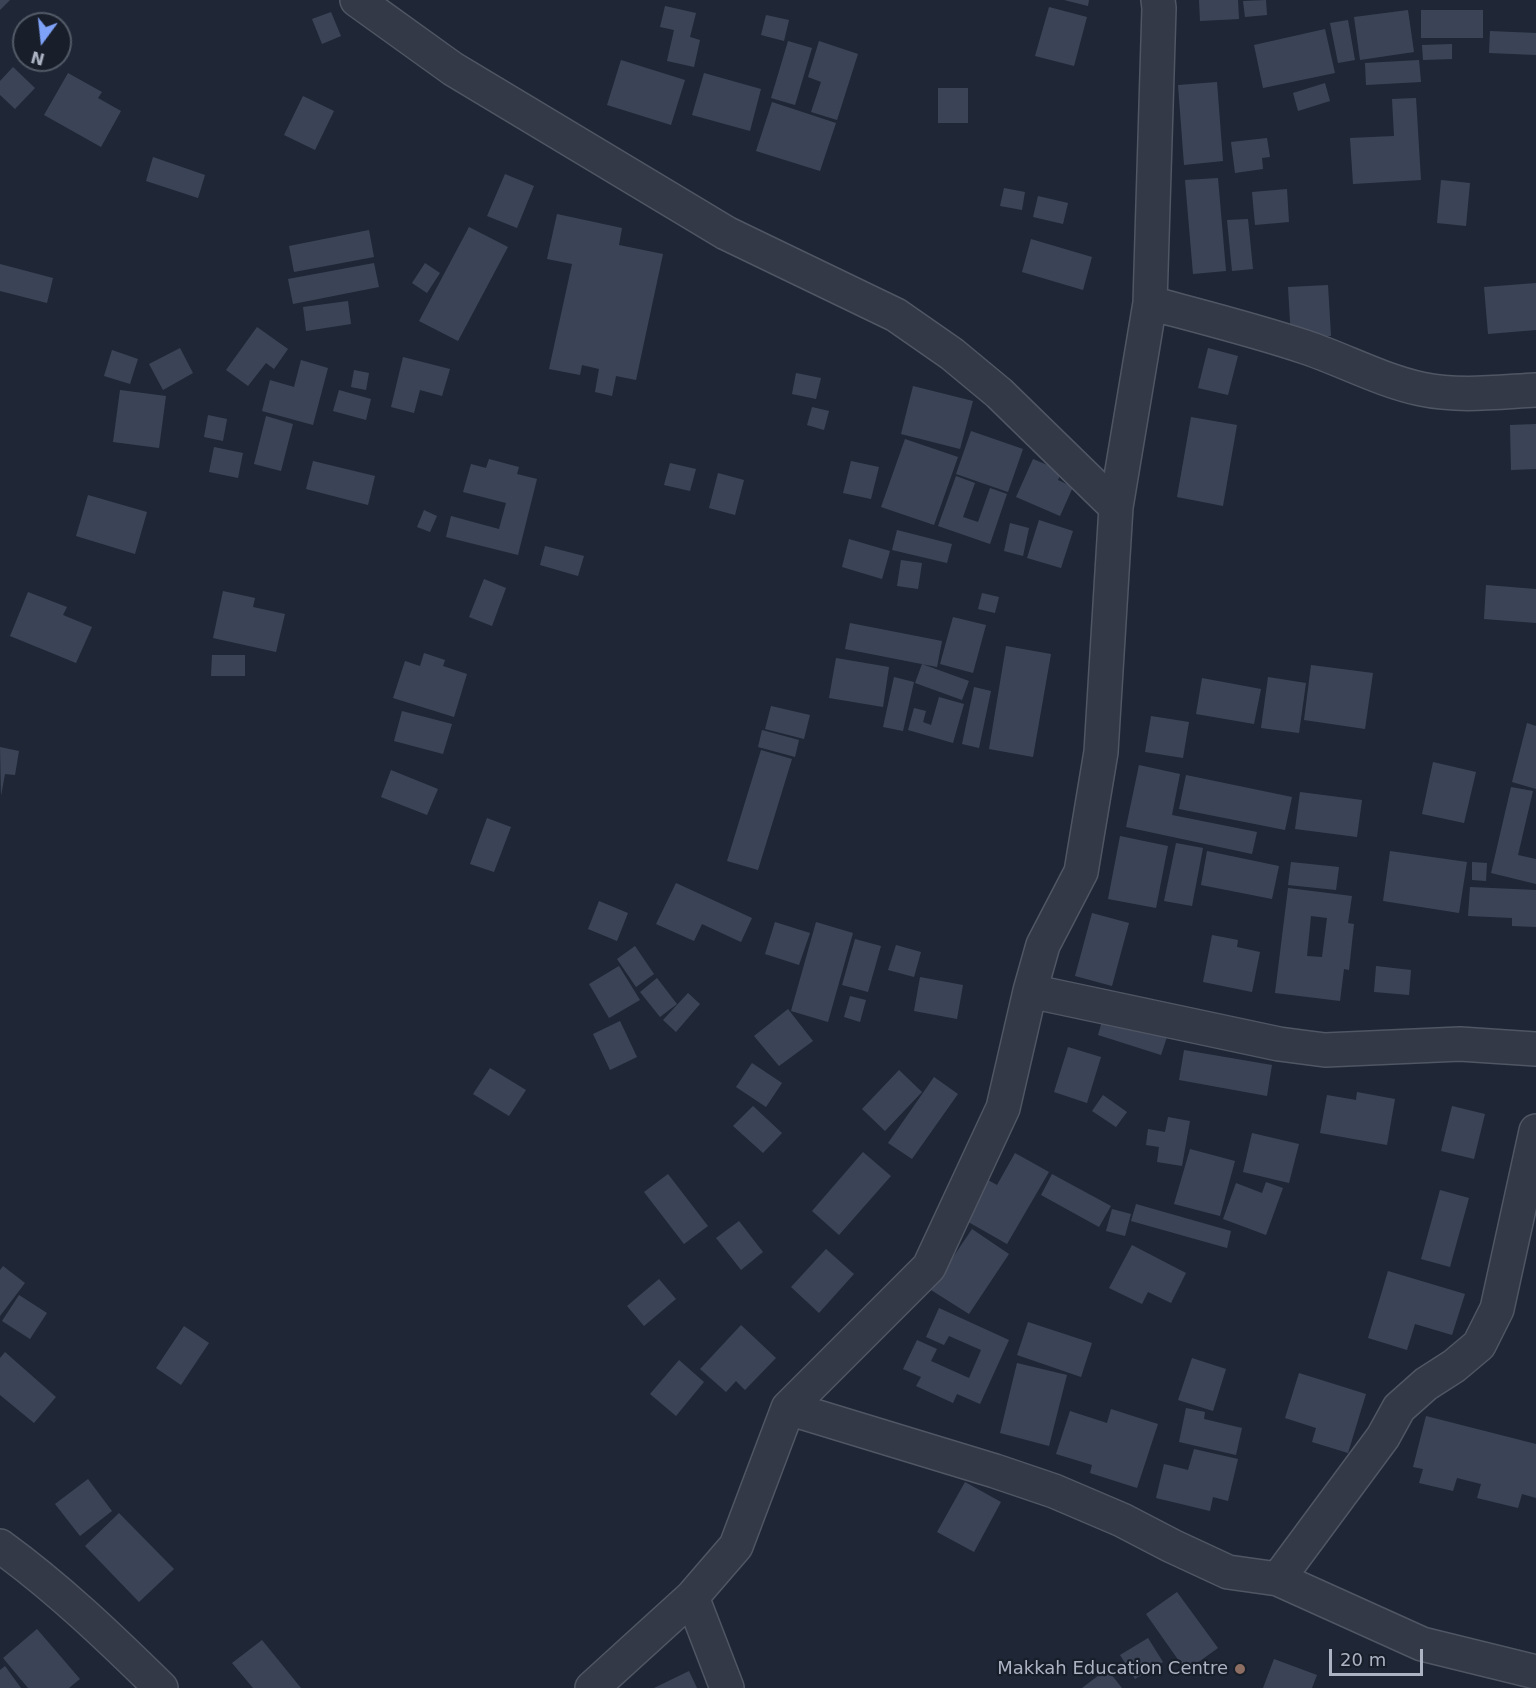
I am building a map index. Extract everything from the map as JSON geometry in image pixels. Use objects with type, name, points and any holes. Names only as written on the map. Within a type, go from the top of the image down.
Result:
[{"type":"street","points":[[357,0],[453,69],[726,233],[896,315],[952,354],[999,393],[1116,507]]},
{"type":"street","points":[[592,1688],[692,1597],[736,1546],[788,1408],[929,1267],[1003,1108],[1043,945],[1081,872],[1101,752],[1116,507],[1150,303],[1158,0]]},
{"type":"street","points":[[1150,303],[1305,347],[1389,381],[1423,389],[1474,393],[1536,390]]},
{"type":"street","points":[[1030,991],[1278,1044],[1326,1050],[1460,1044],[1536,1049]]},
{"type":"street","points":[[1278,1579],[1383,1437],[1399,1408],[1425,1384],[1454,1366],[1479,1345],[1497,1309],[1536,1131]]},
{"type":"street","points":[[788,1408],[1054,1491],[1122,1520],[1228,1572],[1278,1579],[1422,1644],[1536,1672]]},
{"type":"street","points":[[0,1546],[107,1635],[161,1688]]},
{"type":"street","points":[[692,1597],[727,1688]]},
{"type":"building","points":[[0,0],[10,0],[0,10]]},
{"type":"building","points":[[1064,0],[1089,0],[1088,6]]},
{"type":"building","points":[[1199,0],[1238,0],[1239,19],[1200,21]]},
{"type":"building","points":[[1266,0],[1267,15],[1245,17],[1243,1]]},
{"type":"building","points":[[665,6],[696,13],[690,37],[700,40],[694,67],[667,61],[674,30],[660,27]]},
{"type":"building","points":[[1049,7],[1087,17],[1074,66],[1035,56]]},
{"type":"building","points":[[1408,10],[1414,52],[1360,60],[1354,17]]},
{"type":"building","points":[[1421,10],[1483,10],[1483,38],[1421,38]]},
{"type":"building","points":[[331,12],[341,36],[322,44],[312,19]]},
{"type":"building","points":[[766,15],[789,20],[784,41],[761,35]]},
{"type":"building","points":[[1348,20],[1355,60],[1338,63],[1330,23]]},
{"type":"building","points":[[1325,29],[1335,73],[1263,88],[1254,45]]},
{"type":"building","points":[[1490,31],[1536,33],[1536,55],[1489,53]]},
{"type":"building","points":[[788,41],[812,48],[795,105],[771,98]]},
{"type":"building","points":[[819,41],[858,54],[837,120],[811,112],[821,82],[808,77]]},
{"type":"building","points":[[1452,44],[1452,59],[1423,60],[1422,45]]},
{"type":"building","points":[[621,60],[685,80],[671,125],[607,105]]},
{"type":"building","points":[[1419,60],[1421,82],[1366,85],[1365,63]]},
{"type":"building","points":[[12,68],[12,72],[18,72],[35,88],[15,109],[0,95],[0,81]]},
{"type":"building","points":[[68,73],[102,92],[98,98],[121,111],[101,147],[44,115]]},
{"type":"building","points":[[704,73],[761,89],[750,131],[692,115]]},
{"type":"building","points":[[1217,82],[1223,161],[1184,165],[1178,85]]},
{"type":"building","points":[[1325,83],[1330,101],[1298,111],[1293,93]]},
{"type":"building","points":[[938,88],[968,88],[968,123],[938,123]]},
{"type":"building","points":[[303,96],[334,111],[315,150],[284,135]]},
{"type":"building","points":[[1416,98],[1421,180],[1353,184],[1350,138],[1394,136],[1392,99]]},
{"type":"building","points":[[772,102],[836,123],[820,171],[756,151]]},
{"type":"building","points":[[1267,138],[1270,157],[1262,158],[1263,169],[1235,173],[1231,142]]},
{"type":"building","points":[[153,157],[205,175],[198,198],[146,181]]},
{"type":"building","points":[[505,174],[534,186],[517,228],[487,216]]},
{"type":"building","points":[[1218,178],[1226,271],[1193,274],[1185,180]]},
{"type":"building","points":[[1441,180],[1470,183],[1466,226],[1437,223]]},
{"type":"building","points":[[1004,188],[1025,192],[1022,210],[1000,206]]},
{"type":"building","points":[[1287,189],[1289,222],[1255,225],[1252,192]]},
{"type":"building","points":[[1038,196],[1068,203],[1063,224],[1033,217]]},
{"type":"building","points":[[557,214],[622,228],[619,245],[663,254],[636,380],[616,376],[612,396],[595,392],[599,369],[582,365],[580,375],[549,369],[572,264],[547,259]]},
{"type":"building","points":[[1248,219],[1253,269],[1232,271],[1227,220]]},
{"type":"building","points":[[469,227],[508,247],[458,341],[419,321]]},
{"type":"building","points":[[369,230],[374,257],[294,272],[289,246]]},
{"type":"building","points":[[1031,239],[1092,257],[1083,290],[1022,272]]},
{"type":"building","points":[[374,263],[379,287],[293,304],[288,279]]},
{"type":"building","points":[[425,263],[440,273],[427,293],[412,283]]},
{"type":"building","points":[[0,264],[53,278],[47,303],[0,291]]},
{"type":"building","points":[[1536,283],[1536,330],[1488,334],[1484,287]]},
{"type":"building","points":[[1328,285],[1331,336],[1291,338],[1288,287]]},
{"type":"building","points":[[348,301],[351,324],[306,331],[303,307]]},
{"type":"building","points":[[257,327],[288,349],[274,369],[266,363],[248,386],[226,370]]},
{"type":"building","points":[[180,348],[193,373],[163,390],[149,364]]},
{"type":"building","points":[[1208,348],[1238,356],[1228,395],[1198,388]]},
{"type":"building","points":[[112,350],[138,359],[130,384],[104,376]]},
{"type":"building","points":[[403,357],[450,369],[442,396],[420,390],[414,413],[391,407]]},
{"type":"building","points":[[301,360],[328,368],[313,425],[262,411],[270,380],[294,387]]},
{"type":"building","points":[[354,370],[369,373],[366,390],[351,387]]},
{"type":"building","points":[[796,373],[821,378],[816,399],[792,394]]},
{"type":"building","points":[[913,386],[973,401],[960,449],[901,434]]},
{"type":"building","points":[[120,390],[166,396],[159,448],[113,442]]},
{"type":"building","points":[[339,390],[371,399],[366,420],[333,411]]},
{"type":"building","points":[[812,407],[829,411],[824,430],[807,425]]},
{"type":"building","points":[[208,415],[227,419],[223,441],[204,437]]},
{"type":"building","points":[[266,416],[293,424],[281,471],[254,464]]},
{"type":"building","points":[[1191,417],[1237,425],[1223,506],[1177,497]]},
{"type":"building","points":[[1536,424],[1536,469],[1511,470],[1510,425]]},
{"type":"building","points":[[971,431],[1023,449],[1008,492],[956,474]]},
{"type":"building","points":[[905,439],[958,457],[934,525],[881,507]]},
{"type":"building","points":[[214,447],[243,453],[238,478],[209,472]]},
{"type":"building","points":[[489,459],[519,467],[517,474],[537,479],[518,555],[446,537],[451,516],[499,529],[506,503],[463,492],[471,464],[486,468]]},
{"type":"building","points":[[1033,459],[1062,471],[1058,480],[1073,487],[1060,516],[1016,497]]},
{"type":"building","points":[[313,461],[375,476],[368,505],[306,489]]},
{"type":"building","points":[[851,461],[879,467],[871,499],[843,493]]},
{"type":"building","points":[[670,463],[696,469],[690,491],[664,485]]},
{"type":"building","points":[[718,473],[744,480],[735,515],[709,508]]},
{"type":"building","points":[[956,476],[975,483],[963,517],[978,522],[990,488],[1007,494],[990,544],[938,526]]},
{"type":"building","points":[[88,495],[147,512],[135,554],[76,536]]},
{"type":"building","points":[[424,510],[437,516],[430,532],[417,527]]},
{"type":"building","points":[[1039,520],[1073,531],[1061,568],[1027,558]]},
{"type":"building","points":[[1010,523],[1029,528],[1023,556],[1004,551]]},
{"type":"building","points":[[897,530],[952,544],[947,563],[892,550]]},
{"type":"building","points":[[849,539],[890,551],[882,579],[842,567]]},
{"type":"building","points":[[545,546],[584,556],[578,576],[540,565]]},
{"type":"building","points":[[901,560],[922,563],[918,589],[897,586]]},
{"type":"building","points":[[484,579],[506,588],[492,626],[469,617]]},
{"type":"building","points":[[1486,585],[1536,589],[1536,623],[1484,619]]},
{"type":"building","points":[[223,591],[255,598],[253,607],[285,614],[276,652],[213,638]]},
{"type":"building","points":[[28,592],[67,607],[63,615],[92,627],[76,663],[10,636]]},
{"type":"building","points":[[982,593],[999,597],[995,613],[978,609]]},
{"type":"building","points":[[953,617],[986,625],[973,673],[940,664]]},
{"type":"building","points":[[850,623],[942,641],[937,667],[845,649]]},
{"type":"building","points":[[1006,646],[1051,654],[1033,757],[989,749]]},
{"type":"building","points":[[424,653],[445,660],[443,666],[467,674],[454,717],[393,698],[405,661],[420,666]]},
{"type":"building","points":[[212,655],[245,655],[245,676],[211,676]]},
{"type":"building","points":[[836,658],[889,667],[883,707],[829,698]]},
{"type":"building","points":[[922,664],[969,681],[962,700],[915,683]]},
{"type":"building","points":[[1311,665],[1373,673],[1365,729],[1304,720]]},
{"type":"building","points":[[894,677],[914,682],[903,731],[883,727]]},
{"type":"building","points":[[1268,677],[1306,683],[1299,733],[1261,728]]},
{"type":"building","points":[[1202,678],[1261,689],[1254,724],[1196,714]]},
{"type":"building","points":[[974,687],[991,691],[979,748],[962,744]]},
{"type":"building","points":[[939,697],[964,704],[953,743],[908,730],[914,708],[926,711],[923,722],[931,725]]},
{"type":"building","points":[[771,706],[810,715],[804,739],[765,729]]},
{"type":"building","points":[[402,711],[452,724],[443,754],[394,741]]},
{"type":"building","points":[[1151,716],[1189,722],[1183,758],[1145,752]]},
{"type":"building","points":[[1527,723],[1536,726],[1536,789],[1512,782]]},
{"type":"building","points":[[762,730],[799,740],[795,757],[758,747]]},
{"type":"building","points":[[0,747],[19,751],[15,775],[5,774],[1,796]]},
{"type":"building","points":[[761,750],[792,759],[758,870],[727,861]]},
{"type":"building","points":[[1433,762],[1476,772],[1464,823],[1422,814]]},
{"type":"building","points":[[1139,765],[1180,774],[1172,815],[1257,832],[1252,854],[1126,827]]},
{"type":"building","points":[[391,770],[438,789],[427,815],[381,797]]},
{"type":"building","points":[[1186,775],[1292,797],[1285,830],[1179,809]]},
{"type":"building","points":[[1511,787],[1533,791],[1518,855],[1536,859],[1536,884],[1491,873]]},
{"type":"building","points":[[1300,792],[1362,800],[1357,837],[1295,829]]},
{"type":"building","points":[[487,818],[511,827],[494,872],[470,864]]},
{"type":"building","points":[[1120,836],[1168,846],[1156,908],[1108,899]]},
{"type":"building","points":[[1176,843],[1203,848],[1192,906],[1164,901]]},
{"type":"building","points":[[1207,851],[1279,866],[1272,899],[1201,885]]},
{"type":"building","points":[[1390,851],[1467,862],[1459,913],[1383,901]]},
{"type":"building","points":[[1291,862],[1339,867],[1336,890],[1288,885]]},
{"type":"building","points":[[1472,862],[1487,863],[1486,881],[1472,880]]},
{"type":"building","points":[[676,883],[752,918],[741,942],[702,924],[694,941],[656,924]]},
{"type":"building","points":[[1470,887],[1536,890],[1536,927],[1512,926],[1512,918],[1468,916]]},
{"type":"building","points":[[1288,888],[1352,896],[1348,923],[1354,924],[1349,970],[1344,969],[1340,1001],[1275,993]],"holes":[[[1311,916],[1327,918],[1322,957],[1307,956]]]},
{"type":"building","points":[[599,901],[628,913],[617,941],[588,929]]},
{"type":"building","points":[[1092,913],[1129,923],[1112,986],[1075,976]]},
{"type":"building","points":[[775,922],[810,933],[799,965],[765,954]]},
{"type":"building","points":[[816,922],[853,933],[828,1022],[791,1011]]},
{"type":"building","points":[[1212,935],[1238,940],[1237,947],[1260,952],[1252,992],[1203,982]]},
{"type":"building","points":[[855,939],[881,946],[868,992],[842,985]]},
{"type":"building","points":[[896,945],[921,952],[914,977],[888,970]]},
{"type":"building","points":[[635,946],[654,974],[636,987],[617,959]]},
{"type":"building","points":[[619,966],[640,1000],[609,1018],[589,984]]},
{"type":"building","points":[[1376,966],[1411,970],[1409,995],[1374,992]]},
{"type":"building","points":[[920,977],[963,985],[957,1019],[914,1011]]},
{"type":"building","points":[[657,978],[677,1004],[660,1017],[640,992]]},
{"type":"building","points":[[688,993],[700,1004],[676,1032],[663,1020]]},
{"type":"building","points":[[850,996],[866,1000],[860,1022],[844,1017]]},
{"type":"building","points":[[788,1009],[813,1041],[779,1066],[754,1036]]},
{"type":"building","points":[[1104,1014],[1168,1034],[1161,1055],[1098,1035]]},
{"type":"building","points":[[620,1021],[637,1057],[610,1070],[593,1034]]},
{"type":"building","points":[[1068,1047],[1101,1057],[1087,1103],[1054,1092]]},
{"type":"building","points":[[1184,1050],[1272,1065],[1267,1096],[1179,1080]]},
{"type":"building","points":[[752,1063],[782,1083],[766,1107],[736,1087]]},
{"type":"building","points":[[490,1068],[526,1090],[509,1116],[473,1094]]},
{"type":"building","points":[[899,1070],[922,1092],[885,1131],[862,1109]]},
{"type":"building","points":[[934,1077],[958,1094],[912,1159],[888,1143]]},
{"type":"building","points":[[1357,1092],[1395,1099],[1387,1145],[1320,1133],[1327,1095],[1356,1100]]},
{"type":"building","points":[[1103,1095],[1127,1112],[1116,1127],[1092,1111]]},
{"type":"building","points":[[753,1106],[782,1133],[763,1153],[733,1126]]},
{"type":"building","points":[[1452,1106],[1485,1114],[1474,1159],[1441,1151]]},
{"type":"building","points":[[1168,1117],[1190,1121],[1182,1166],[1157,1162],[1159,1147],[1146,1145],[1148,1129],[1165,1132]]},
{"type":"building","points":[[1252,1133],[1299,1144],[1289,1183],[1243,1172]]},
{"type":"building","points":[[1190,1149],[1235,1161],[1220,1216],[1174,1204]]},
{"type":"building","points":[[863,1152],[891,1176],[839,1235],[812,1211]]},
{"type":"building","points":[[1015,1153],[1049,1172],[1007,1244],[956,1215],[979,1175],[997,1185]]},
{"type":"building","points":[[668,1174],[708,1226],[684,1244],[644,1192]]},
{"type":"building","points":[[1052,1174],[1111,1206],[1099,1227],[1041,1195]]},
{"type":"building","points":[[1266,1182],[1283,1188],[1266,1235],[1223,1219],[1236,1183],[1262,1193]]},
{"type":"building","points":[[1440,1190],[1469,1198],[1450,1267],[1421,1259]]},
{"type":"building","points":[[1136,1204],[1231,1231],[1227,1248],[1131,1221]]},
{"type":"building","points":[[1112,1209],[1131,1214],[1125,1236],[1106,1231]]},
{"type":"building","points":[[739,1221],[763,1252],[741,1270],[716,1238]]},
{"type":"building","points":[[972,1229],[1009,1254],[969,1314],[931,1290]]},
{"type":"building","points":[[1132,1245],[1186,1273],[1171,1303],[1148,1292],[1142,1304],[1109,1288]]},
{"type":"building","points":[[826,1249],[854,1274],[819,1313],[791,1287]]},
{"type":"building","points":[[3,1266],[25,1283],[0,1316],[0,1270]]},
{"type":"building","points":[[1388,1271],[1465,1294],[1452,1335],[1415,1324],[1407,1350],[1368,1338]]},
{"type":"building","points":[[659,1279],[676,1299],[644,1326],[627,1306]]},
{"type":"building","points":[[19,1295],[47,1313],[30,1339],[2,1321]]},
{"type":"building","points":[[939,1308],[1009,1340],[980,1404],[957,1394],[953,1403],[916,1386],[921,1377],[903,1369],[917,1340],[937,1349],[931,1361],[969,1378],[981,1350],[949,1336],[944,1345],[926,1337]]},
{"type":"building","points":[[1028,1322],[1092,1343],[1081,1377],[1017,1355]]},
{"type":"building","points":[[741,1325],[776,1358],[745,1390],[736,1381],[726,1392],[700,1369]]},
{"type":"building","points":[[184,1326],[209,1343],[181,1385],[156,1368]]},
{"type":"building","points":[[5,1352],[56,1397],[34,1423],[0,1395],[0,1358]]},
{"type":"building","points":[[1192,1358],[1226,1369],[1213,1411],[1178,1400]]},
{"type":"building","points":[[679,1360],[704,1382],[676,1416],[650,1394]]},
{"type":"building","points":[[1017,1363],[1067,1375],[1049,1446],[1000,1433]]},
{"type":"building","points":[[1299,1373],[1366,1394],[1348,1453],[1312,1442],[1316,1428],[1285,1418]]},
{"type":"building","points":[[1186,1408],[1205,1412],[1204,1419],[1242,1428],[1236,1455],[1179,1442]]},
{"type":"building","points":[[1111,1409],[1158,1424],[1137,1488],[1090,1473],[1092,1465],[1056,1454],[1070,1411],[1107,1423]]},
{"type":"building","points":[[1426,1416],[1536,1444],[1536,1498],[1522,1494],[1518,1508],[1477,1498],[1481,1484],[1457,1478],[1453,1491],[1419,1483],[1423,1469],[1413,1467]]},
{"type":"building","points":[[1194,1449],[1238,1459],[1228,1501],[1213,1497],[1210,1511],[1156,1498],[1164,1464],[1188,1470]]},
{"type":"building","points":[[88,1479],[112,1511],[80,1536],[55,1504]]},
{"type":"building","points":[[965,1482],[1001,1502],[974,1552],[937,1532]]},
{"type":"building","points":[[119,1513],[174,1569],[139,1602],[85,1546]]},
{"type":"building","points":[[1177,1592],[1218,1648],[1186,1671],[1146,1614]]},
{"type":"building","points":[[37,1629],[80,1679],[69,1688],[28,1688],[3,1658]]},
{"type":"building","points":[[1148,1638],[1163,1662],[1135,1679],[1120,1655]]},
{"type":"building","points":[[262,1640],[301,1688],[253,1688],[232,1663]]},
{"type":"building","points":[[1274,1659],[1317,1675],[1312,1688],[1263,1688]]},
{"type":"building","points":[[5,1666],[21,1688],[0,1688],[0,1670]]},
{"type":"building","points":[[1107,1669],[1122,1688],[1082,1688]]},
{"type":"building","points":[[689,1671],[697,1688],[654,1688]]},
{"type":"place","name":"Makkah Education Centre","points":[[1240,1669]]}]
